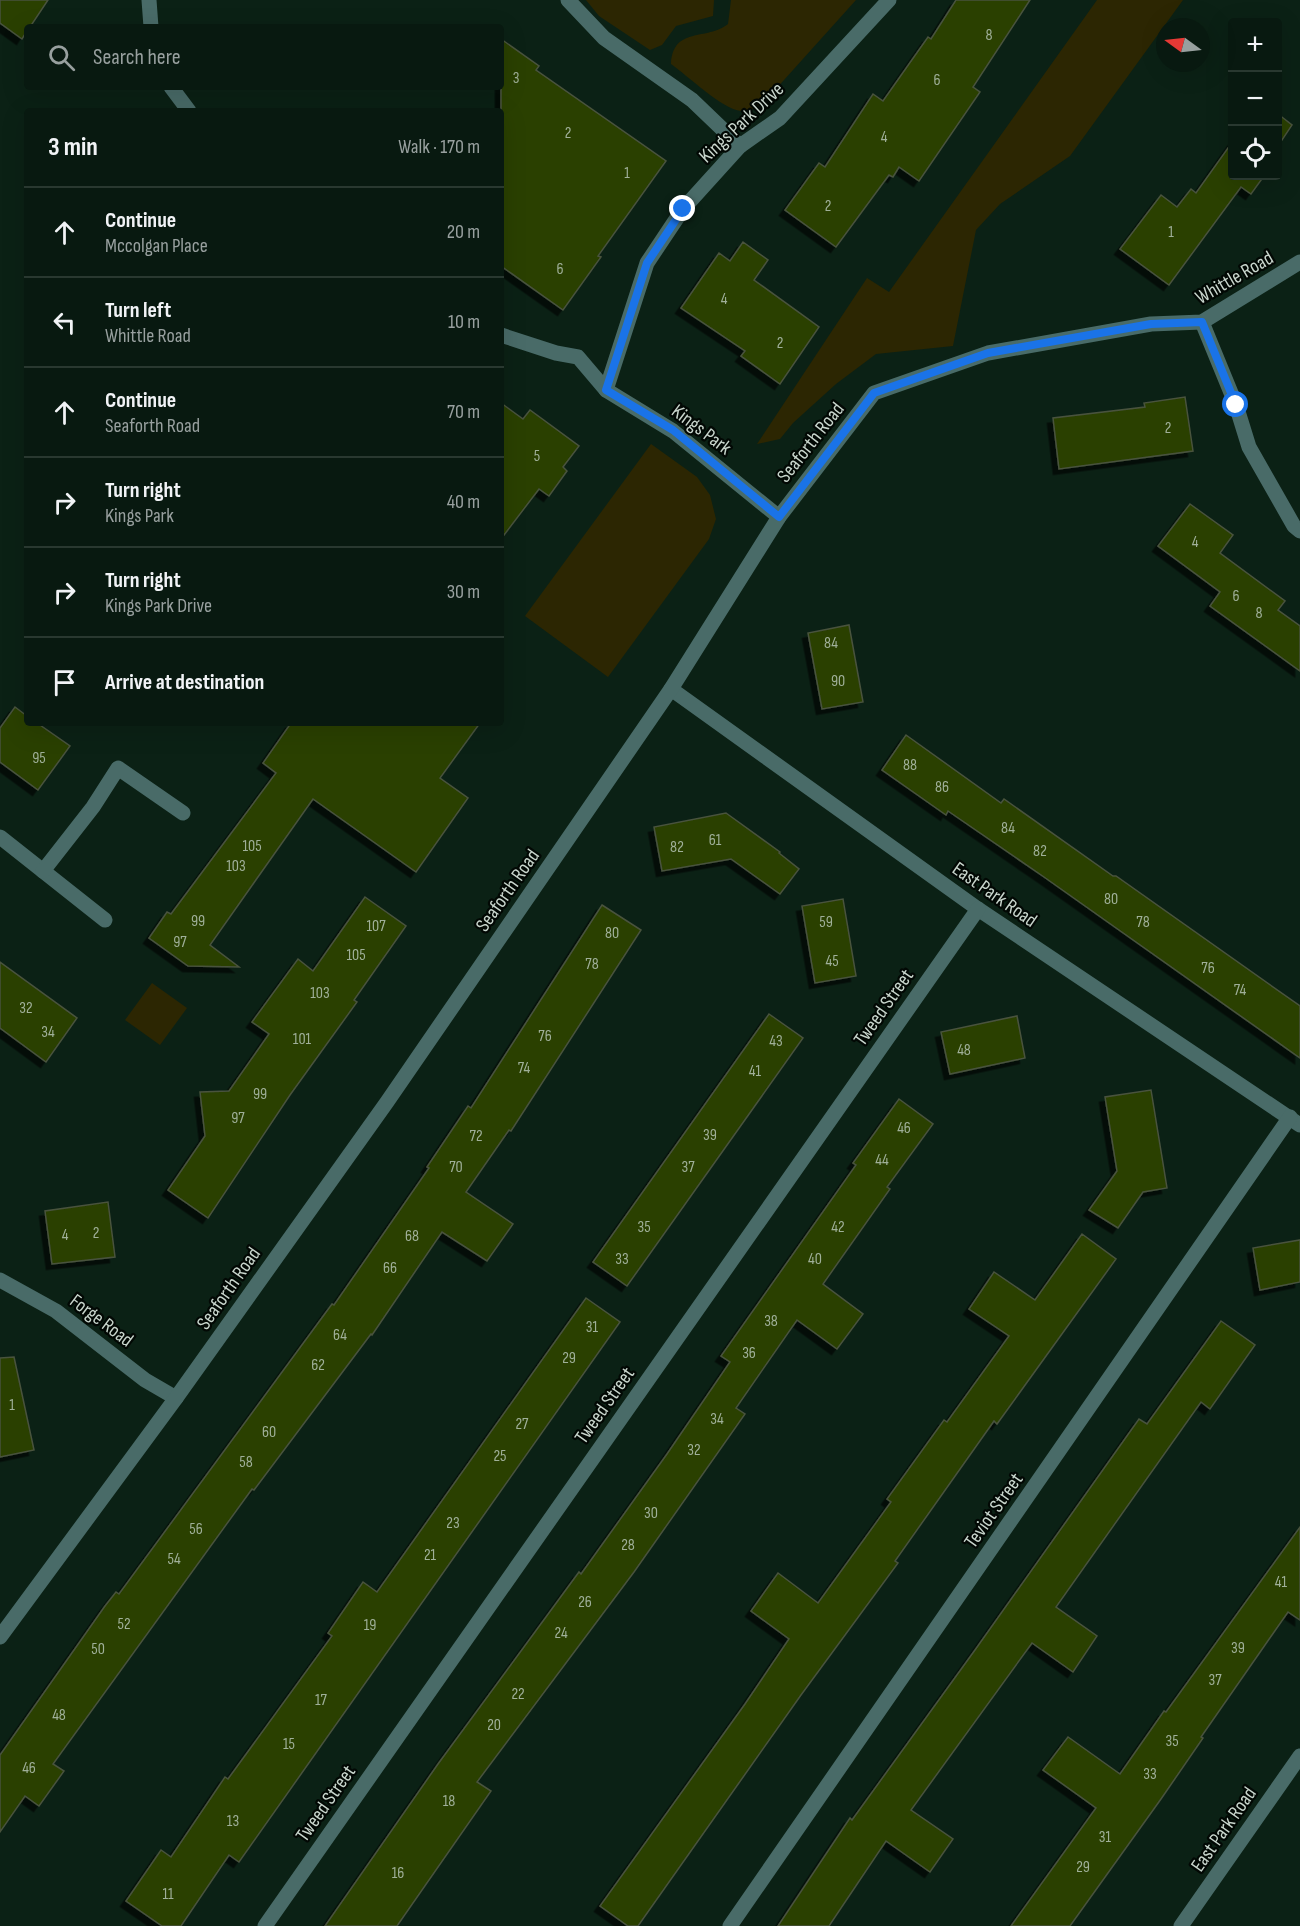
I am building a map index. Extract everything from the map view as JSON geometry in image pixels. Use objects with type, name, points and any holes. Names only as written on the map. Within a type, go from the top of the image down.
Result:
[{"type":"street","points":[[149,0],[151,24]]},
{"type":"street","points":[[568,0],[604,38],[692,100],[740,146]]},
{"type":"street","name":"Kings Park Drive","points":[[606,390],[647,263],[683,209],[740,146],[780,118],[889,0]]},
{"type":"street","points":[[173,90],[187,108]]},
{"type":"street","name":"Whittle Road","points":[[1151,324],[1202,322],[1300,262]]},
{"type":"street","points":[[1202,322],[1236,405],[1250,447],[1270,487],[1294,526],[1300,531]]},
{"type":"street","name":"Seaforth Road","points":[[0,1637],[176,1398],[387,1102],[671,689],[779,517],[874,393],[988,353],[1151,324]]},
{"type":"street","name":"Kings Park","points":[[504,337],[556,353],[578,357],[606,390],[673,430],[779,517]]},
{"type":"street","name":"East Park Road","points":[[671,689],[978,909],[1295,1121]]},
{"type":"street","points":[[43,871],[93,807],[118,768],[183,813]]},
{"type":"street","points":[[0,837],[105,920]]},
{"type":"street","name":"Tweed Street","points":[[265,1926],[978,909]]},
{"type":"street","name":"Teviot Street","points":[[730,1926],[1295,1121]]},
{"type":"street","name":"Forge Road","points":[[0,1280],[56,1311],[145,1380],[176,1398]]},
{"type":"street","name":"East Park Road","points":[[1181,1926],[1300,1756]]},
{"type":"shaded area","points":[[586,0],[714,0],[713,16],[676,26],[662,45],[650,50],[599,16]]},
{"type":"shaded area","points":[[731,0],[856,0],[766,100],[755,108],[741,111],[724,104],[671,64],[673,52],[684,39],[720,29],[728,24]]},
{"type":"shaded area","points":[[1097,0],[1183,0],[1170,18],[1156,18],[1156,37],[1070,156],[1000,204],[976,230],[953,346],[876,354],[836,384],[793,423],[780,439],[757,444],[867,278],[889,292]]},
{"type":"shaded area","points":[[651,444],[697,477],[710,495],[716,519],[709,539],[608,677],[525,616]]},
{"type":"shaded area","points":[[152,983],[187,1008],[160,1045],[125,1020]]},
{"type":"building","points":[[0,0],[48,0],[32,24],[24,24],[22,39],[0,23]]},
{"type":"building","points":[[956,0],[1030,0],[973,87],[980,92],[919,181],[899,167],[893,177],[889,175],[836,247],[785,210],[819,163],[825,167],[873,94],[883,101],[928,37],[931,39]]},
{"type":"building","points":[[504,41],[539,66],[536,70],[666,161],[598,256],[601,257],[563,310],[504,268],[504,108],[501,108],[501,90],[504,90]]},
{"type":"building","points":[[1282,117],[1292,125],[1282,140]]},
{"type":"building","points":[[1228,148],[1228,180],[1261,180],[1251,194],[1241,187],[1169,285],[1120,249],[1161,195],[1177,207],[1191,189],[1196,193]]},
{"type":"building","points":[[743,242],[768,260],[754,280],[819,327],[780,384],[741,356],[745,351],[681,308],[719,253],[730,261]]},
{"type":"building","points":[[1185,397],[1193,451],[1059,469],[1053,418],[1145,407],[1144,403]]},
{"type":"building","points":[[504,405],[523,419],[530,410],[579,446],[563,467],[567,471],[549,496],[539,489],[504,535]]},
{"type":"building","points":[[1190,504],[1233,535],[1220,553],[1285,601],[1278,610],[1300,626],[1300,671],[1210,606],[1220,592],[1158,546]]},
{"type":"building","points":[[849,625],[863,702],[822,709],[808,633]]},
{"type":"building","points":[[15,707],[24,714],[24,726],[41,726],[70,746],[38,790],[0,762],[0,728]]},
{"type":"building","points":[[289,726],[478,726],[440,778],[468,798],[416,872],[313,799],[210,945],[239,967],[188,966],[149,938],[167,912],[171,914],[276,773],[263,763]]},
{"type":"building","points":[[906,735],[1001,803],[1004,799],[1116,876],[1300,1006],[1300,1058],[1044,877],[948,811],[946,815],[882,770]]},
{"type":"building","points":[[726,813],[780,852],[799,869],[780,894],[731,859],[662,871],[654,827]]},
{"type":"building","points":[[365,897],[406,926],[354,1000],[357,1002],[290,1095],[208,1218],[168,1190],[205,1136],[200,1092],[229,1091],[269,1034],[252,1022],[298,959],[313,971]]},
{"type":"building","points":[[843,899],[856,976],[815,983],[802,906]]},
{"type":"building","points":[[602,905],[641,930],[511,1131],[509,1130],[466,1192],[513,1224],[487,1261],[442,1232],[372,1335],[254,1490],[252,1489],[53,1764],[64,1771],[39,1806],[25,1796],[0,1832],[0,1755],[105,1606],[116,1592],[119,1594],[332,1304],[334,1305],[429,1168],[427,1167],[468,1106],[471,1108]]},
{"type":"building","points":[[0,962],[77,1018],[46,1062],[0,1028]]},
{"type":"building","points":[[769,1014],[803,1038],[627,1286],[593,1262]]},
{"type":"building","points":[[1017,1016],[1025,1058],[950,1074],[941,1032]]},
{"type":"building","points":[[1151,1090],[1167,1188],[1143,1192],[1118,1228],[1089,1210],[1117,1171],[1105,1097]]},
{"type":"building","points":[[899,1099],[933,1124],[887,1187],[890,1189],[823,1284],[863,1314],[837,1349],[797,1320],[736,1408],[745,1414],[634,1572],[477,1782],[491,1791],[397,1926],[325,1926],[438,1764],[579,1572],[581,1574],[667,1454],[730,1362],[721,1356],[856,1165],[853,1163]]},
{"type":"building","points":[[108,1202],[115,1257],[52,1264],[45,1211]]},
{"type":"building","points":[[1082,1234],[1116,1259],[997,1424],[994,1421],[895,1561],[898,1563],[801,1695],[638,1926],[628,1926],[600,1906],[789,1639],[751,1611],[778,1573],[818,1603],[891,1502],[887,1499],[944,1420],[947,1422],[1009,1336],[969,1309],[994,1272],[1035,1300]]},
{"type":"building","points":[[1300,1240],[1300,1282],[1260,1290],[1253,1248]]},
{"type":"building","points":[[586,1298],[620,1322],[239,1862],[229,1855],[181,1926],[162,1926],[126,1901],[161,1850],[171,1857],[225,1777],[228,1779],[332,1636],[328,1633],[363,1582],[377,1592]]},
{"type":"building","points":[[1221,1321],[1255,1345],[1210,1409],[1201,1402],[1056,1607],[1097,1636],[1073,1672],[1032,1643],[911,1810],[953,1839],[930,1872],[886,1841],[829,1926],[778,1926],[850,1818],[852,1820],[1139,1419],[1147,1424]]},
{"type":"building","points":[[14,1357],[34,1450],[0,1457],[0,1358]]},
{"type":"building","points":[[1300,1527],[1300,1620],[1288,1612],[1161,1799],[1070,1926],[1011,1926],[1096,1808],[1043,1770],[1068,1737],[1120,1774]]},
{"type":"route","points":[[683,209],[647,263],[606,390],[673,430],[779,517],[874,393],[988,353],[1151,324],[1202,322],[1236,405]]}]
